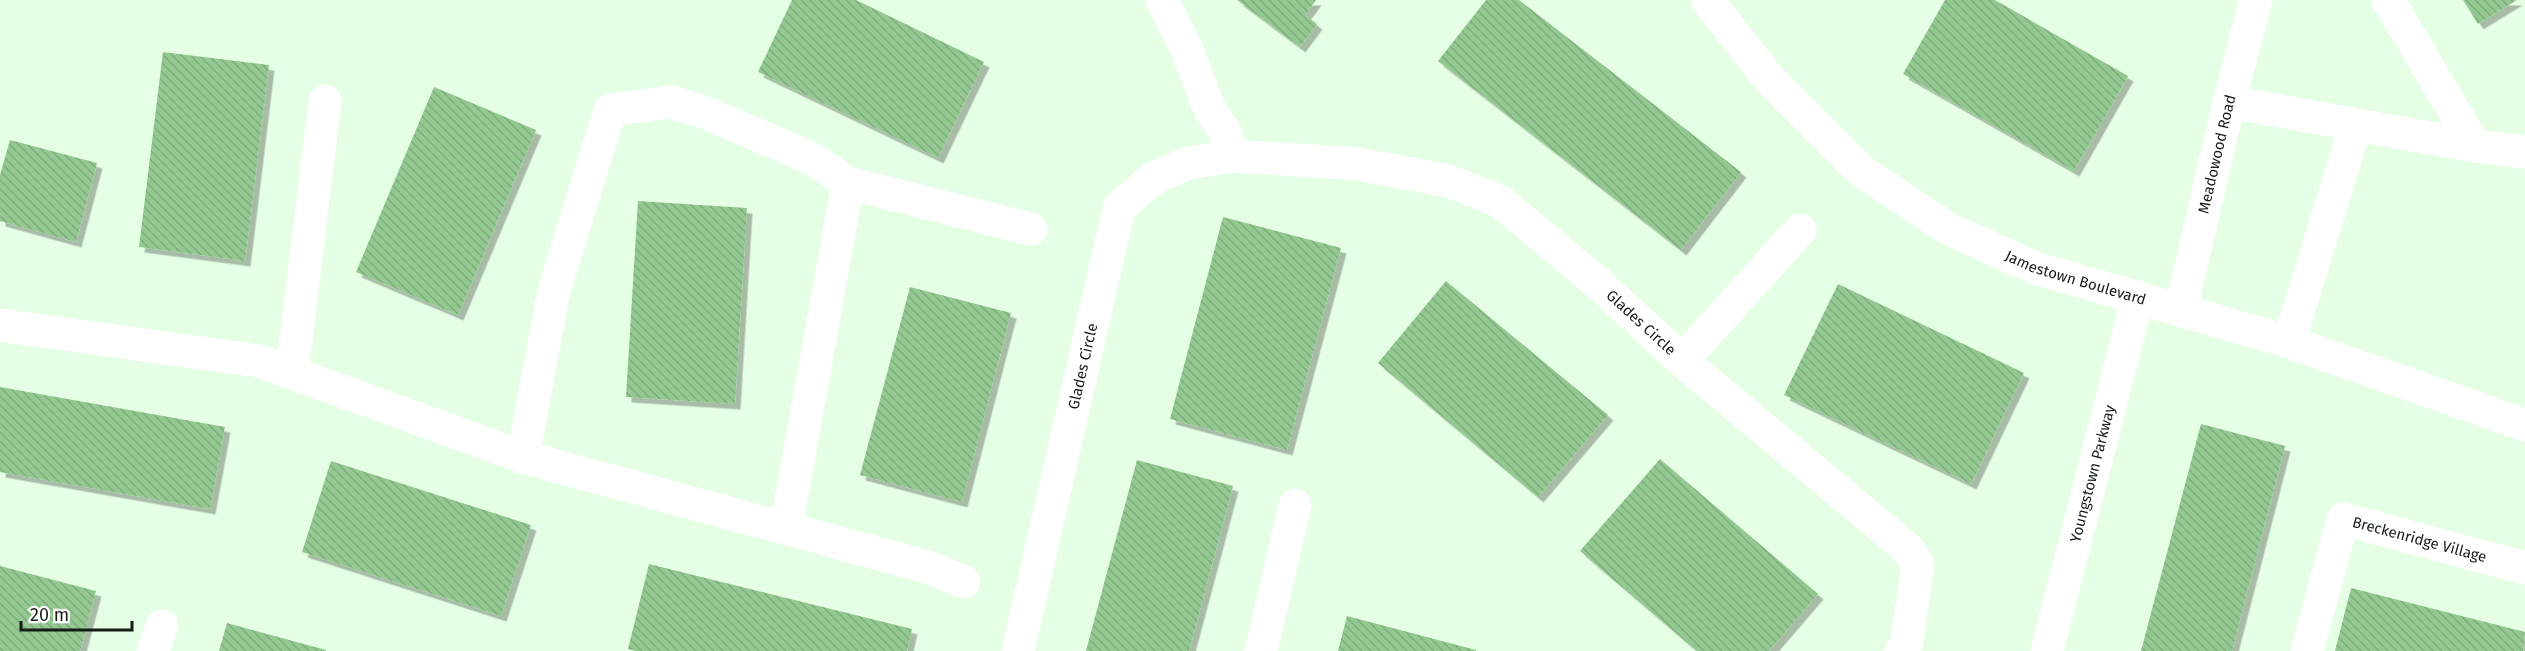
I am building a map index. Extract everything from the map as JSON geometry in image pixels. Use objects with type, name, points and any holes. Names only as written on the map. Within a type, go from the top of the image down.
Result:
[{"type":"street","points":[[1162,0],[1186,48],[1210,110],[1224,131],[1233,156]]},
{"type":"street","name":"Jamestown Boulevard","points":[[1707,0],[1771,81],[1860,170],[1947,228],[2035,268],[2289,342],[2525,425]]},
{"type":"street","name":"Meadowood Road","points":[[2181,309],[2229,102],[2256,0]]},
{"type":"street","points":[[2388,0],[2475,146]]},
{"type":"street","points":[[292,373],[325,101]]},
{"type":"street","points":[[523,458],[554,291],[610,110],[670,102],[699,110],[813,159],[848,183],[1031,229]]},
{"type":"street","points":[[2229,102],[2475,146],[2525,152]]},
{"type":"street","points":[[2289,342],[2356,125]]},
{"type":"street","name":"Glades Circle","points":[[1018,651],[1119,208],[1152,179],[1188,163],[1233,156],[1358,164],[1449,182],[1501,202],[1599,284],[1682,361],[1909,550],[1918,565],[1906,647],[1901,651]]},
{"type":"street","points":[[786,528],[848,183]]},
{"type":"street","points":[[1682,361],[1800,230]]},
{"type":"street","name":"Youngstown Parkway","points":[[2047,651],[2139,297]]},
{"type":"street","points":[[0,325],[258,361],[523,458],[931,568],[964,582]]},
{"type":"street","points":[[1261,651],[1295,505]]},
{"type":"street","name":"Breckenridge Village","points":[[2307,651],[2343,519],[2525,568]]},
{"type":"building","points":[[792,0],[856,0],[984,62],[938,158],[758,72]]},
{"type":"building","points":[[1237,0],[1316,0],[1305,15],[1317,24],[1300,47]]},
{"type":"building","points":[[1486,0],[1519,0],[1741,172],[1681,250],[1438,61]]},
{"type":"building","points":[[1945,0],[1995,0],[2128,76],[2074,171],[1903,74]]},
{"type":"building","points":[[2463,0],[2517,0],[2478,24]]},
{"type":"building","points":[[163,52],[269,65],[245,261],[139,247]]},
{"type":"building","points":[[434,87],[536,130],[458,315],[356,272]]},
{"type":"building","points":[[10,140],[97,163],[76,242],[0,221],[0,175]]},
{"type":"building","points":[[638,201],[747,208],[735,404],[626,397]]},
{"type":"building","points":[[1223,217],[1341,248],[1287,450],[1170,419]]},
{"type":"building","points":[[1446,281],[1608,415],[1538,497],[1378,363]]},
{"type":"building","points":[[1838,284],[2024,373],[1971,484],[1784,395]]},
{"type":"building","points":[[910,287],[1011,313],[962,502],[860,475]]},
{"type":"building","points":[[0,387],[225,427],[210,509],[0,472]]},
{"type":"building","points":[[2201,424],[2285,446],[2232,651],[2141,651]]},
{"type":"building","points":[[1660,459],[1818,594],[1769,651],[1697,651],[1580,551]]},
{"type":"building","points":[[1137,460],[1233,486],[1189,651],[1086,651]]},
{"type":"building","points":[[331,461],[531,525],[501,616],[302,552]]},
{"type":"building","points":[[649,564],[912,629],[907,651],[636,651],[628,649]]},
{"type":"building","points":[[0,566],[96,591],[80,651],[0,651]]},
{"type":"building","points":[[2351,588],[2525,632],[2523,651],[2335,651]]},
{"type":"building","points":[[1347,616],[1476,650],[1476,651],[1338,651]]},
{"type":"building","points":[[227,623],[326,650],[326,651],[219,651]]}]
